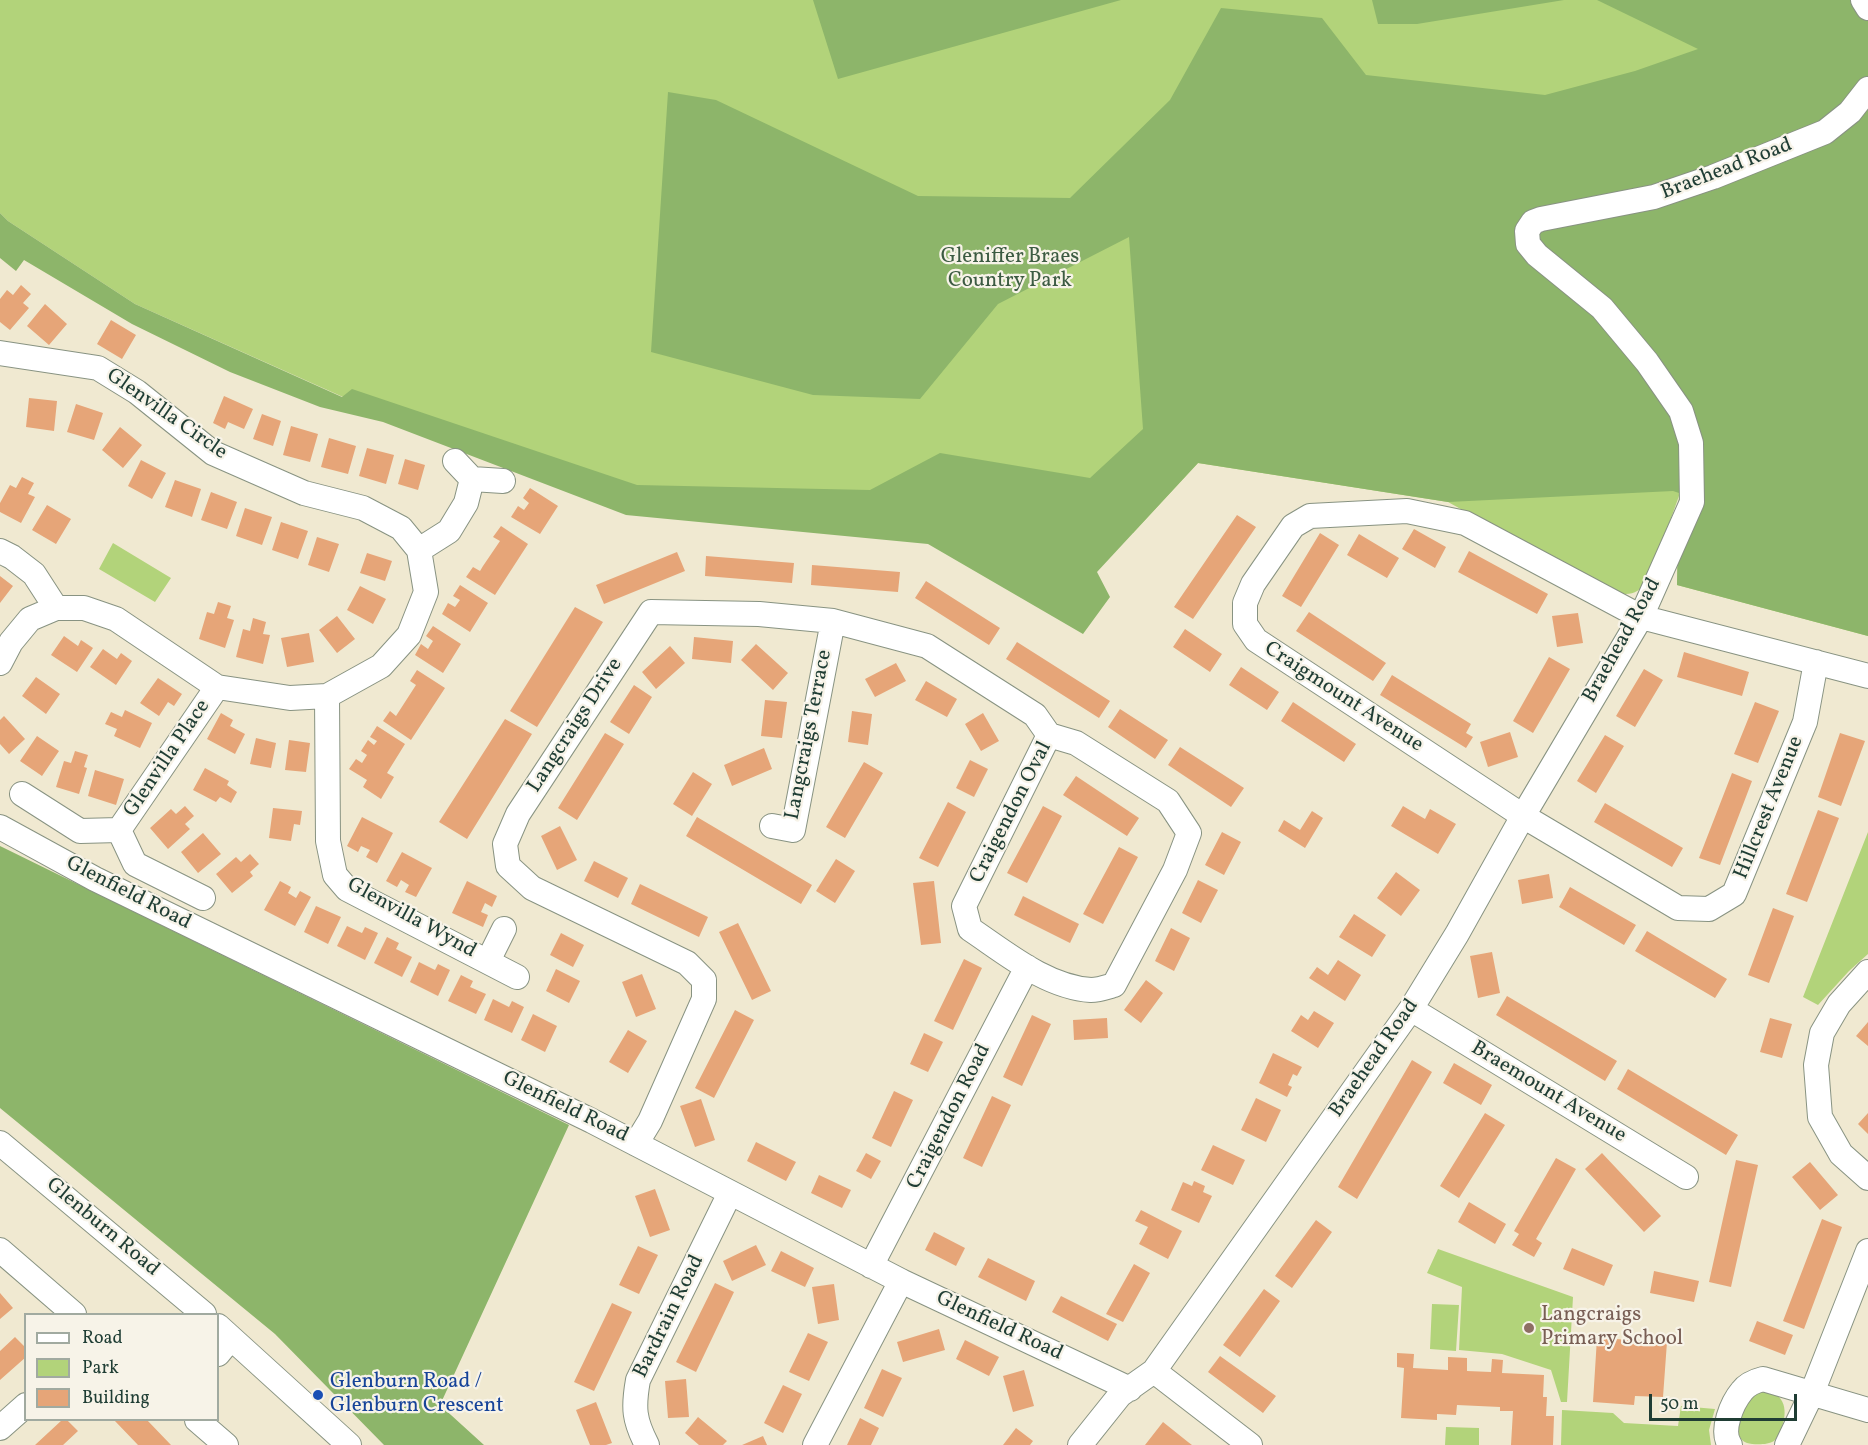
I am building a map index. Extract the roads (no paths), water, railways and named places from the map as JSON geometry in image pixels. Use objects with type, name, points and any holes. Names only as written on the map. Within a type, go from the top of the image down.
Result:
[{"type":"street","points":[[1863,0],[1868,8]]},
{"type":"street","name":"Braehead Road","points":[[1080,1445],[1120,1395],[1154,1371],[1411,1009],[1457,934],[1523,816],[1641,616],[1692,502],[1691,443],[1681,411],[1647,362],[1602,308],[1537,255],[1528,244],[1527,231],[1533,222],[1541,219],[1654,197],[1713,177],[1825,132],[1850,112],[1868,89]]},
{"type":"street","name":"Glenvilla Circle","points":[[0,353],[98,368],[137,392],[213,453],[304,493],[363,508],[401,528],[419,550]]},
{"type":"street","points":[[455,461],[472,479],[503,481]]},
{"type":"street","points":[[0,663],[10,642],[30,619],[56,608],[84,608],[116,619],[217,687],[290,698],[327,696],[381,666],[409,635],[426,592],[419,550],[449,531],[466,503],[472,479]]},
{"type":"street","name":"Craigmount Avenue","points":[[1523,816],[1256,640],[1245,624],[1245,603],[1253,584],[1293,526],[1310,516],[1407,511],[1465,523],[1641,616]]},
{"type":"street","points":[[0,550],[34,574],[56,608]]},
{"type":"street","name":"Langcraigs Drive","points":[[636,1144],[650,1121],[704,999],[704,980],[687,963],[532,888],[508,866],[505,844],[518,814],[651,612],[759,614],[833,621],[927,646],[1035,715],[1049,735]]},
{"type":"street","points":[[1641,616],[1868,676]]},
{"type":"street","name":"Langcraigs Terrace","points":[[772,826],[793,830],[833,621]]},
{"type":"street","name":"Hillcrest Avenue","points":[[1523,816],[1678,908],[1709,909],[1734,894],[1742,879],[1805,722],[1816,662]]},
{"type":"street","name":"Glenvilla Place","points":[[120,830],[217,687]]},
{"type":"street","name":"Glenvilla Wynd","points":[[327,696],[328,841],[335,875],[348,889],[517,977]]},
{"type":"street","name":"Craigendon Oval","points":[[1049,735],[1076,743],[1168,801],[1189,833],[1175,870],[1114,985],[1092,990],[1060,983],[1027,967],[970,929],[964,906],[1049,735]]},
{"type":"street","name":"Glenvilla Place","points":[[22,794],[80,831],[120,830]]},
{"type":"street","name":"Glenfield Road","points":[[0,827],[95,879],[636,1144],[901,1281],[1130,1389]]},
{"type":"street","name":"Glenvilla Place","points":[[120,830],[135,864],[203,898]]},
{"type":"street","name":"Glenvilla Wynd","points":[[488,961],[504,929]]},
{"type":"street","name":"Craigendon Road","points":[[871,1266],[1027,967]]},
{"type":"street","points":[[1868,972],[1839,1004],[1822,1033],[1816,1065],[1820,1117],[1841,1154],[1868,1178]]},
{"type":"street","name":"Braemount Avenue","points":[[1411,1009],[1686,1177]]},
{"type":"street","name":"Glenburn Road","points":[[0,1143],[203,1313]]},
{"type":"street","name":"Bardrain Road","points":[[648,1445],[637,1425],[634,1400],[638,1380],[730,1193]]},
{"type":"street","points":[[0,1250],[73,1313]]},
{"type":"street","points":[[1787,1445],[1812,1393],[1868,1251]]},
{"type":"street","points":[[814,1445],[901,1281]]},
{"type":"street","points":[[222,1339],[349,1445]]},
{"type":"street","points":[[1154,1371],[1250,1445]]},
{"type":"street","points":[[1730,1445],[1726,1440],[1725,1428],[1742,1391],[1751,1382],[1763,1380],[1868,1410]]},
{"type":"street","points":[[0,1428],[24,1407]]},
{"type":"street","points":[[199,1421],[226,1445]]},
{"type":"place","name":"Langcraigs Primary School","points":[[1529,1328]]},
{"type":"place","name":"Glenburn Road / Glenburn Crescent","points":[[318,1395]]},
{"type":"park label","name":"Gleniffer Braes Country Park","points":[[1010,270]]}]
